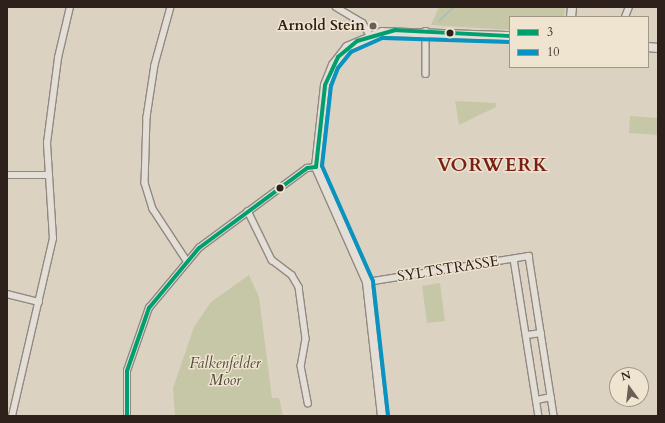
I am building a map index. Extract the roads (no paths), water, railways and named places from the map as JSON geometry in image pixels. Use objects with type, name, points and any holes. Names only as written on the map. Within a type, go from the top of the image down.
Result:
[{"type":"street","points":[[12,416],[53,239],[48,175],[50,106],[70,7]]},
{"type":"street","points":[[171,7],[155,65],[148,110],[145,183],[153,209],[187,261]]},
{"type":"street","points":[[336,7],[363,23],[370,35]]},
{"type":"street","points":[[382,416],[367,282],[316,167],[320,113],[330,71],[347,47],[370,35],[395,30],[509,36]]},
{"type":"street","points":[[426,31],[426,74]]},
{"type":"street","points":[[127,416],[127,371],[131,352],[149,308],[199,248],[307,168],[316,167]]},
{"type":"street","points":[[7,175],[48,175]]},
{"type":"street","points":[[248,211],[272,260],[292,275],[298,287],[306,339],[301,366],[308,403]]},
{"type":"street","name":"SYLTSTRASSE","points":[[367,282],[529,256],[541,333]]},
{"type":"street","points":[[514,259],[539,416]]},
{"type":"street","points":[[7,294],[39,302]]},
{"type":"street","points":[[527,335],[541,333],[554,416]]},
{"type":"street","points":[[537,400],[551,397]]},
{"type":"waterway","points":[[439,21],[454,7]]},
{"type":"place","name":"Arnold Stein","points":[[373,26]]},
{"type":"district","name":"VORWERK","points":[[493,166]]},
{"type":"park label","name":"Falkenfelder Moor","points":[[225,372]]}]
